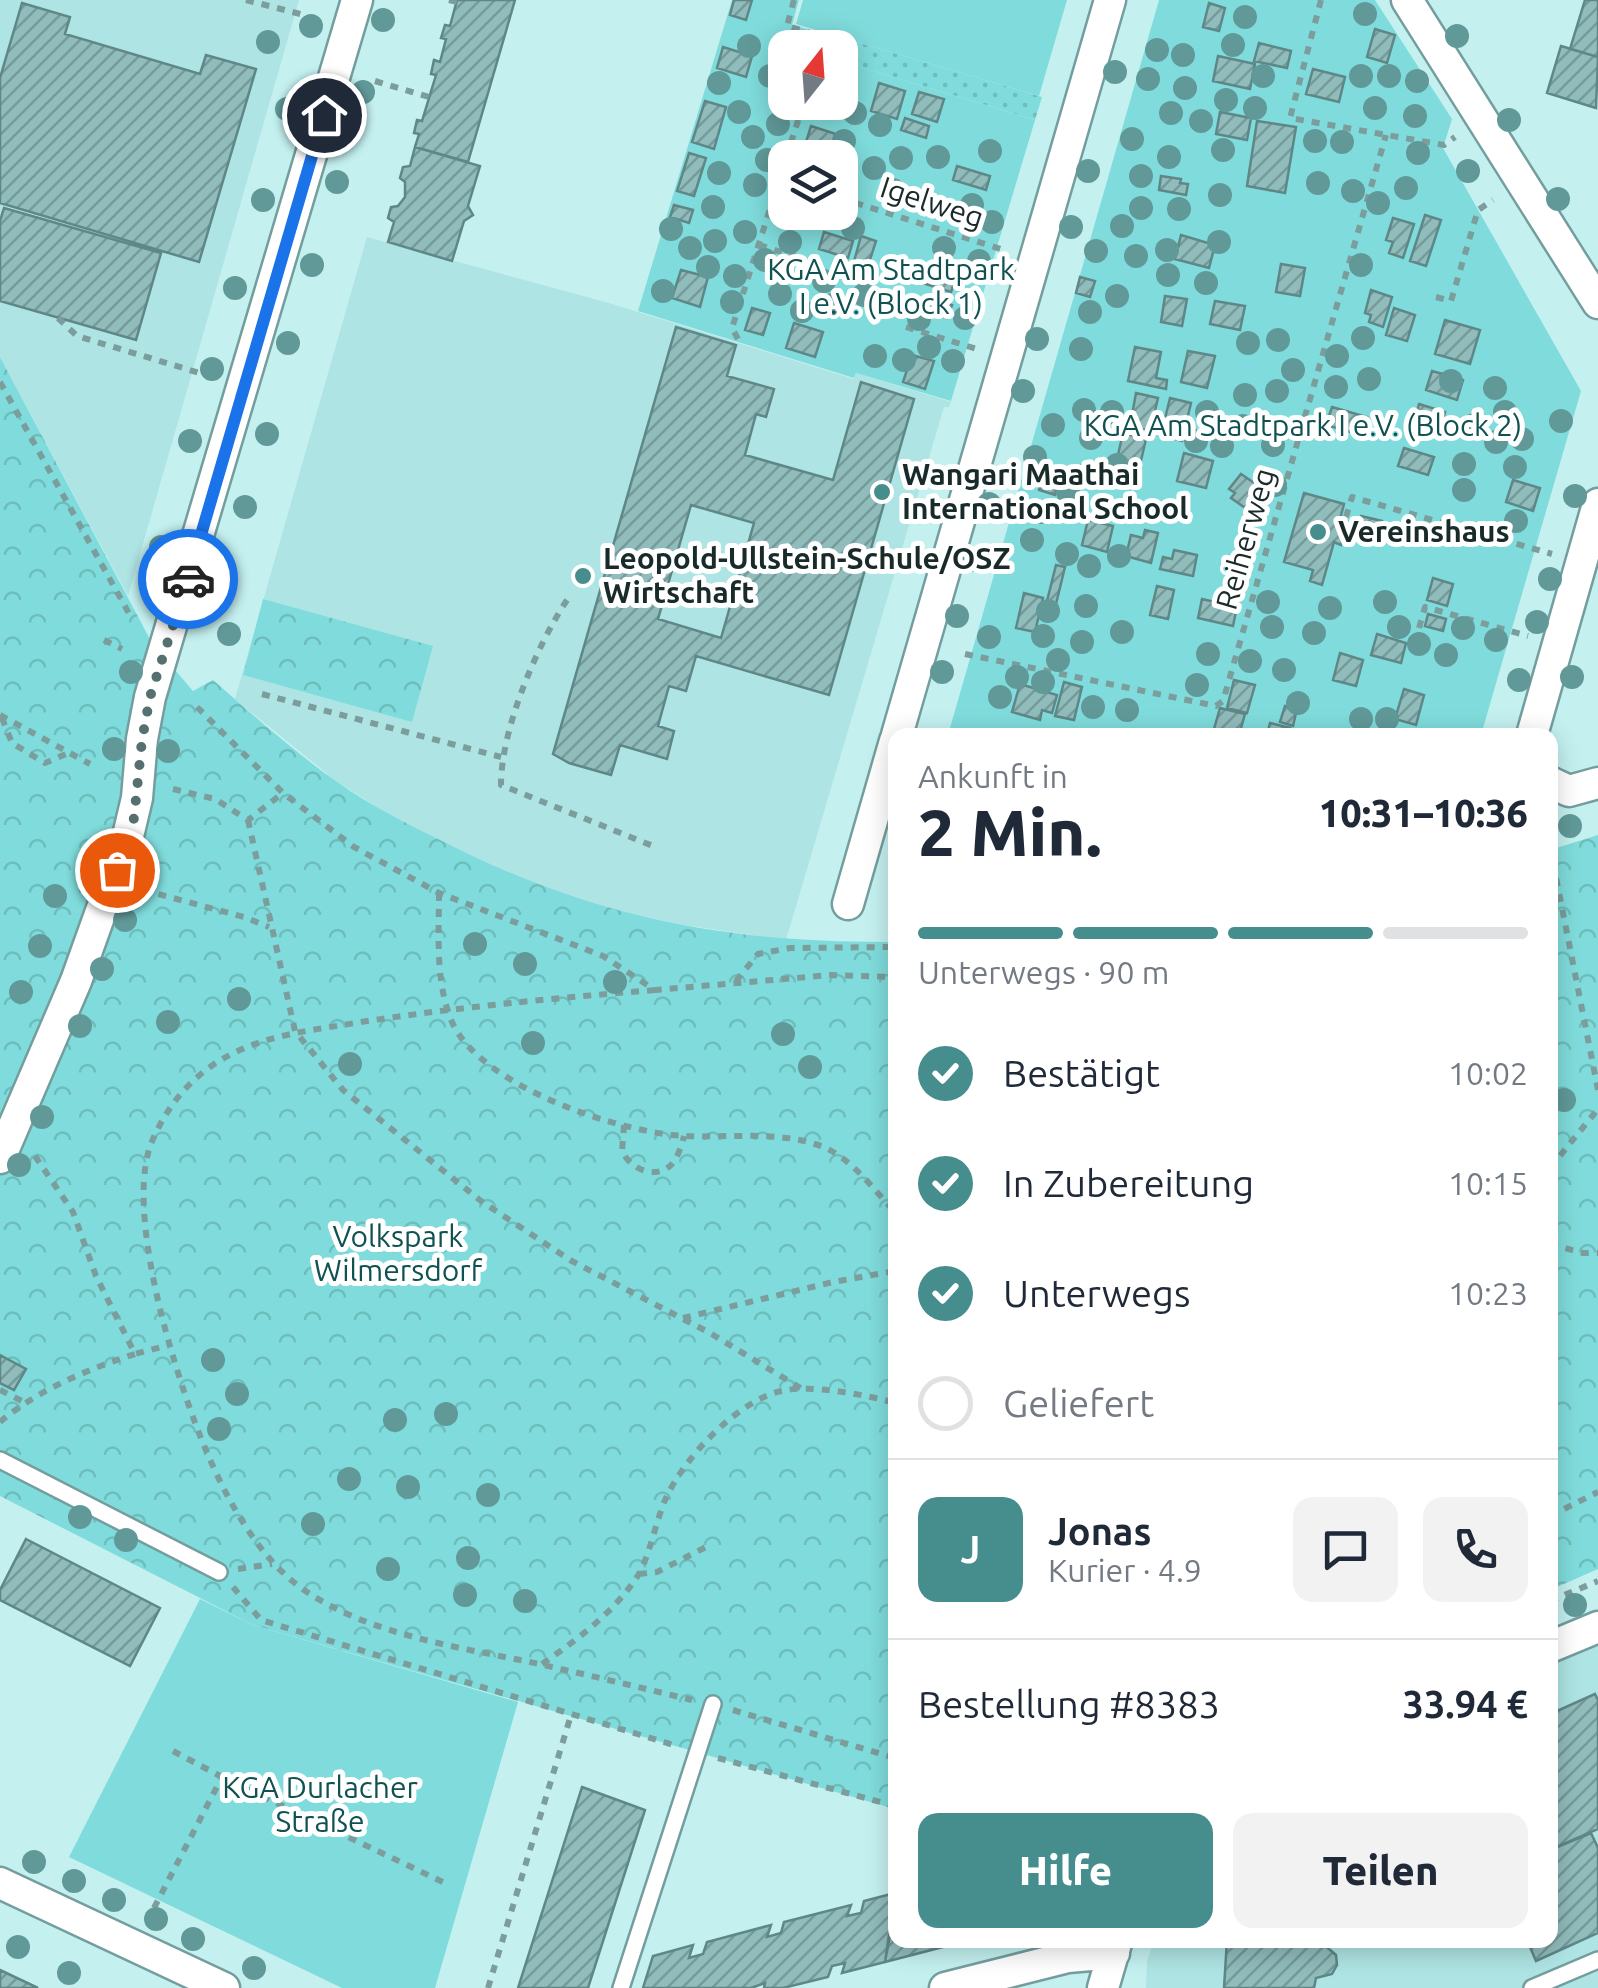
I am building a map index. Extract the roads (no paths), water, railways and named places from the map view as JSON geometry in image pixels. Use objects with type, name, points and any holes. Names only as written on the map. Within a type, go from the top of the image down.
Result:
[{"type":"street","points":[[0,1158],[70,995],[134,818],[150,697],[358,0]]},
{"type":"street","points":[[899,728],[1110,0]]},
{"type":"street","points":[[1408,0],[1598,303]]},
{"type":"street","points":[[1534,728],[1598,504]]},
{"type":"street","points":[[848,904],[888,766]]},
{"type":"street","points":[[1558,1644],[1598,1627]]},
{"type":"street","points":[[0,1884],[224,1988]]},
{"type":"street","points":[[945,1988],[1107,1948]]},
{"type":"street","points":[[1103,1988],[1115,1948]]},
{"type":"street","points":[[1116,1948],[1126,1988]]},
{"type":"lane","points":[[0,1460],[219,1572]]},
{"type":"lane","points":[[621,1988],[712,1704]]},
{"type":"lane","points":[[1532,1988],[1598,1960]]},
{"type":"place","name":"Wangari Maathai International School","points":[[882,492]]},
{"type":"place","name":"Vereinshaus","points":[[1318,532]]},
{"type":"place","name":"Leopold-Ullstein-Schule/OSZ Wirtschaft","points":[[583,576]]},
{"type":"park label","name":"KGA Am Stadtpark I e.V. (Block 1)","points":[[891,287]]},
{"type":"park label","name":"KGA Am Stadtpark I e.V. (Block 2)","points":[[1303,426]]},
{"type":"park label","name":"Volkspark Wilmersdorf","points":[[398,1254]]},
{"type":"park label","name":"KGA Durlacher Straße","points":[[320,1805]]}]
